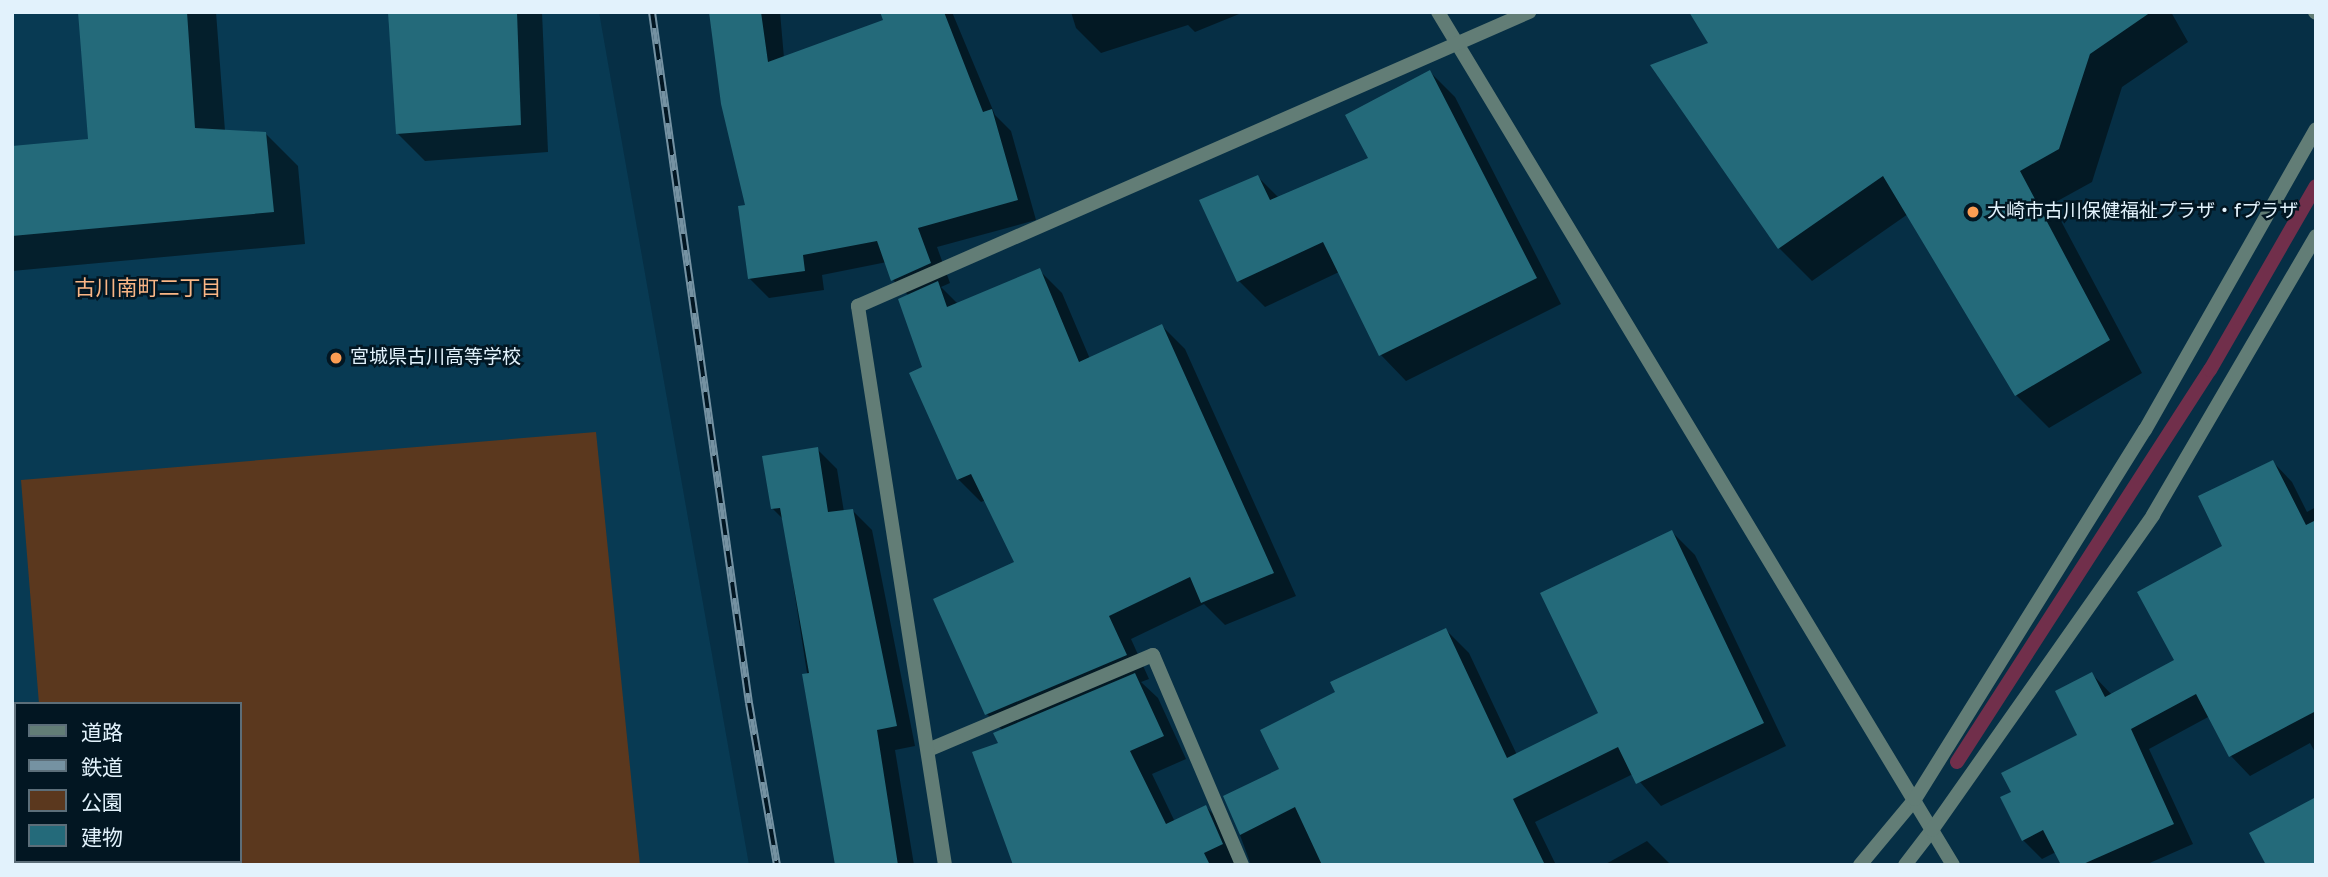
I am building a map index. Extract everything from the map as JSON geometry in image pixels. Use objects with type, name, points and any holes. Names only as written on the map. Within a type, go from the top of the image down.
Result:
[{"type":"street","points":[[1438,12],[1953,865]]},
{"type":"street","points":[[945,865],[858,306],[1529,12]]},
{"type":"street","points":[[1860,865],[1915,799],[2145,430],[2316,129]]},
{"type":"street","points":[[1905,865],[1933,830],[2153,515],[2316,236]]},
{"type":"street","points":[[928,750],[1153,655],[1242,865]]},
{"type":"shaded area","name":"宮城県古川高等学校","points":[[12,12],[599,12],[749,865],[12,865]]},
{"type":"green space","points":[[596,432],[640,865],[52,865],[242,863],[242,702],[39,702],[21,480]]},
{"type":"building","points":[[78,12],[187,12],[195,128],[266,132],[274,212],[12,236],[12,146],[88,139]]},
{"type":"building","points":[[388,12],[517,12],[521,125],[396,134]]},
{"type":"building","points":[[709,12],[761,12],[768,62],[883,20],[880,12],[944,12],[983,112],[992,109],[1018,200],[918,228],[931,263],[891,281],[877,241],[803,255],[805,271],[748,279],[738,206],[745,205],[721,104]]},
{"type":"building","name":"大崎市古川保健福祉プラザ・fプラザ","points":[[1689,12],[2151,12],[2090,54],[2059,149],[2020,171],[2110,340],[2015,396],[1883,176],[1778,249],[1650,65],[1708,43]]},
{"type":"building","points":[[1430,70],[1537,278],[1379,356],[1323,242],[1237,282],[1199,200],[1258,175],[1270,200],[1368,158],[1345,115]]},
{"type":"building","points":[[1040,268],[1079,362],[1162,324],[1274,573],[1201,603],[1190,577],[1109,616],[1127,655],[985,715],[933,599],[1014,562],[971,474],[957,480],[909,373],[922,367],[898,299],[938,281],[947,307]]},
{"type":"building","points":[[818,447],[828,512],[853,509],[897,726],[877,730],[898,865],[835,865],[802,674],[809,673],[780,508],[771,509],[762,456]]},
{"type":"building","points":[[2273,460],[2306,525],[2316,520],[2316,711],[2229,757],[2196,694],[2131,729],[2174,824],[2081,865],[2061,865],[2043,830],[2022,841],[2000,797],[2011,792],[2001,773],[2077,735],[2055,691],[2092,672],[2105,697],[2174,660],[2137,592],[2222,546],[2198,496]]},
{"type":"building","points":[[1672,530],[1764,723],[1636,784],[1618,747],[1513,799],[1545,865],[1322,865],[1295,807],[1240,835],[1223,796],[1279,769],[1260,730],[1335,692],[1330,682],[1446,628],[1507,758],[1598,713],[1540,593]]},
{"type":"building","points":[[1135,673],[1164,736],[1130,751],[1166,824],[1206,805],[1223,844],[1204,853],[1210,865],[1013,865],[972,752],[998,743],[993,733]]},
{"type":"building","points":[[2316,797],[2316,865],[2266,865],[2249,833]]},
{"type":"waterway","points":[[1957,762],[2210,370],[2316,186]]},
{"type":"railway","points":[[652,12],[749,703],[777,865]]},
{"type":"place","name":"大崎市古川保健福祉プラザ・fプラザ","points":[[1973,212]]},
{"type":"place","name":"宮城県古川高等学校","points":[[336,358]]},
{"type":"district","name":"古川南町二丁目","points":[[148,289]]}]
